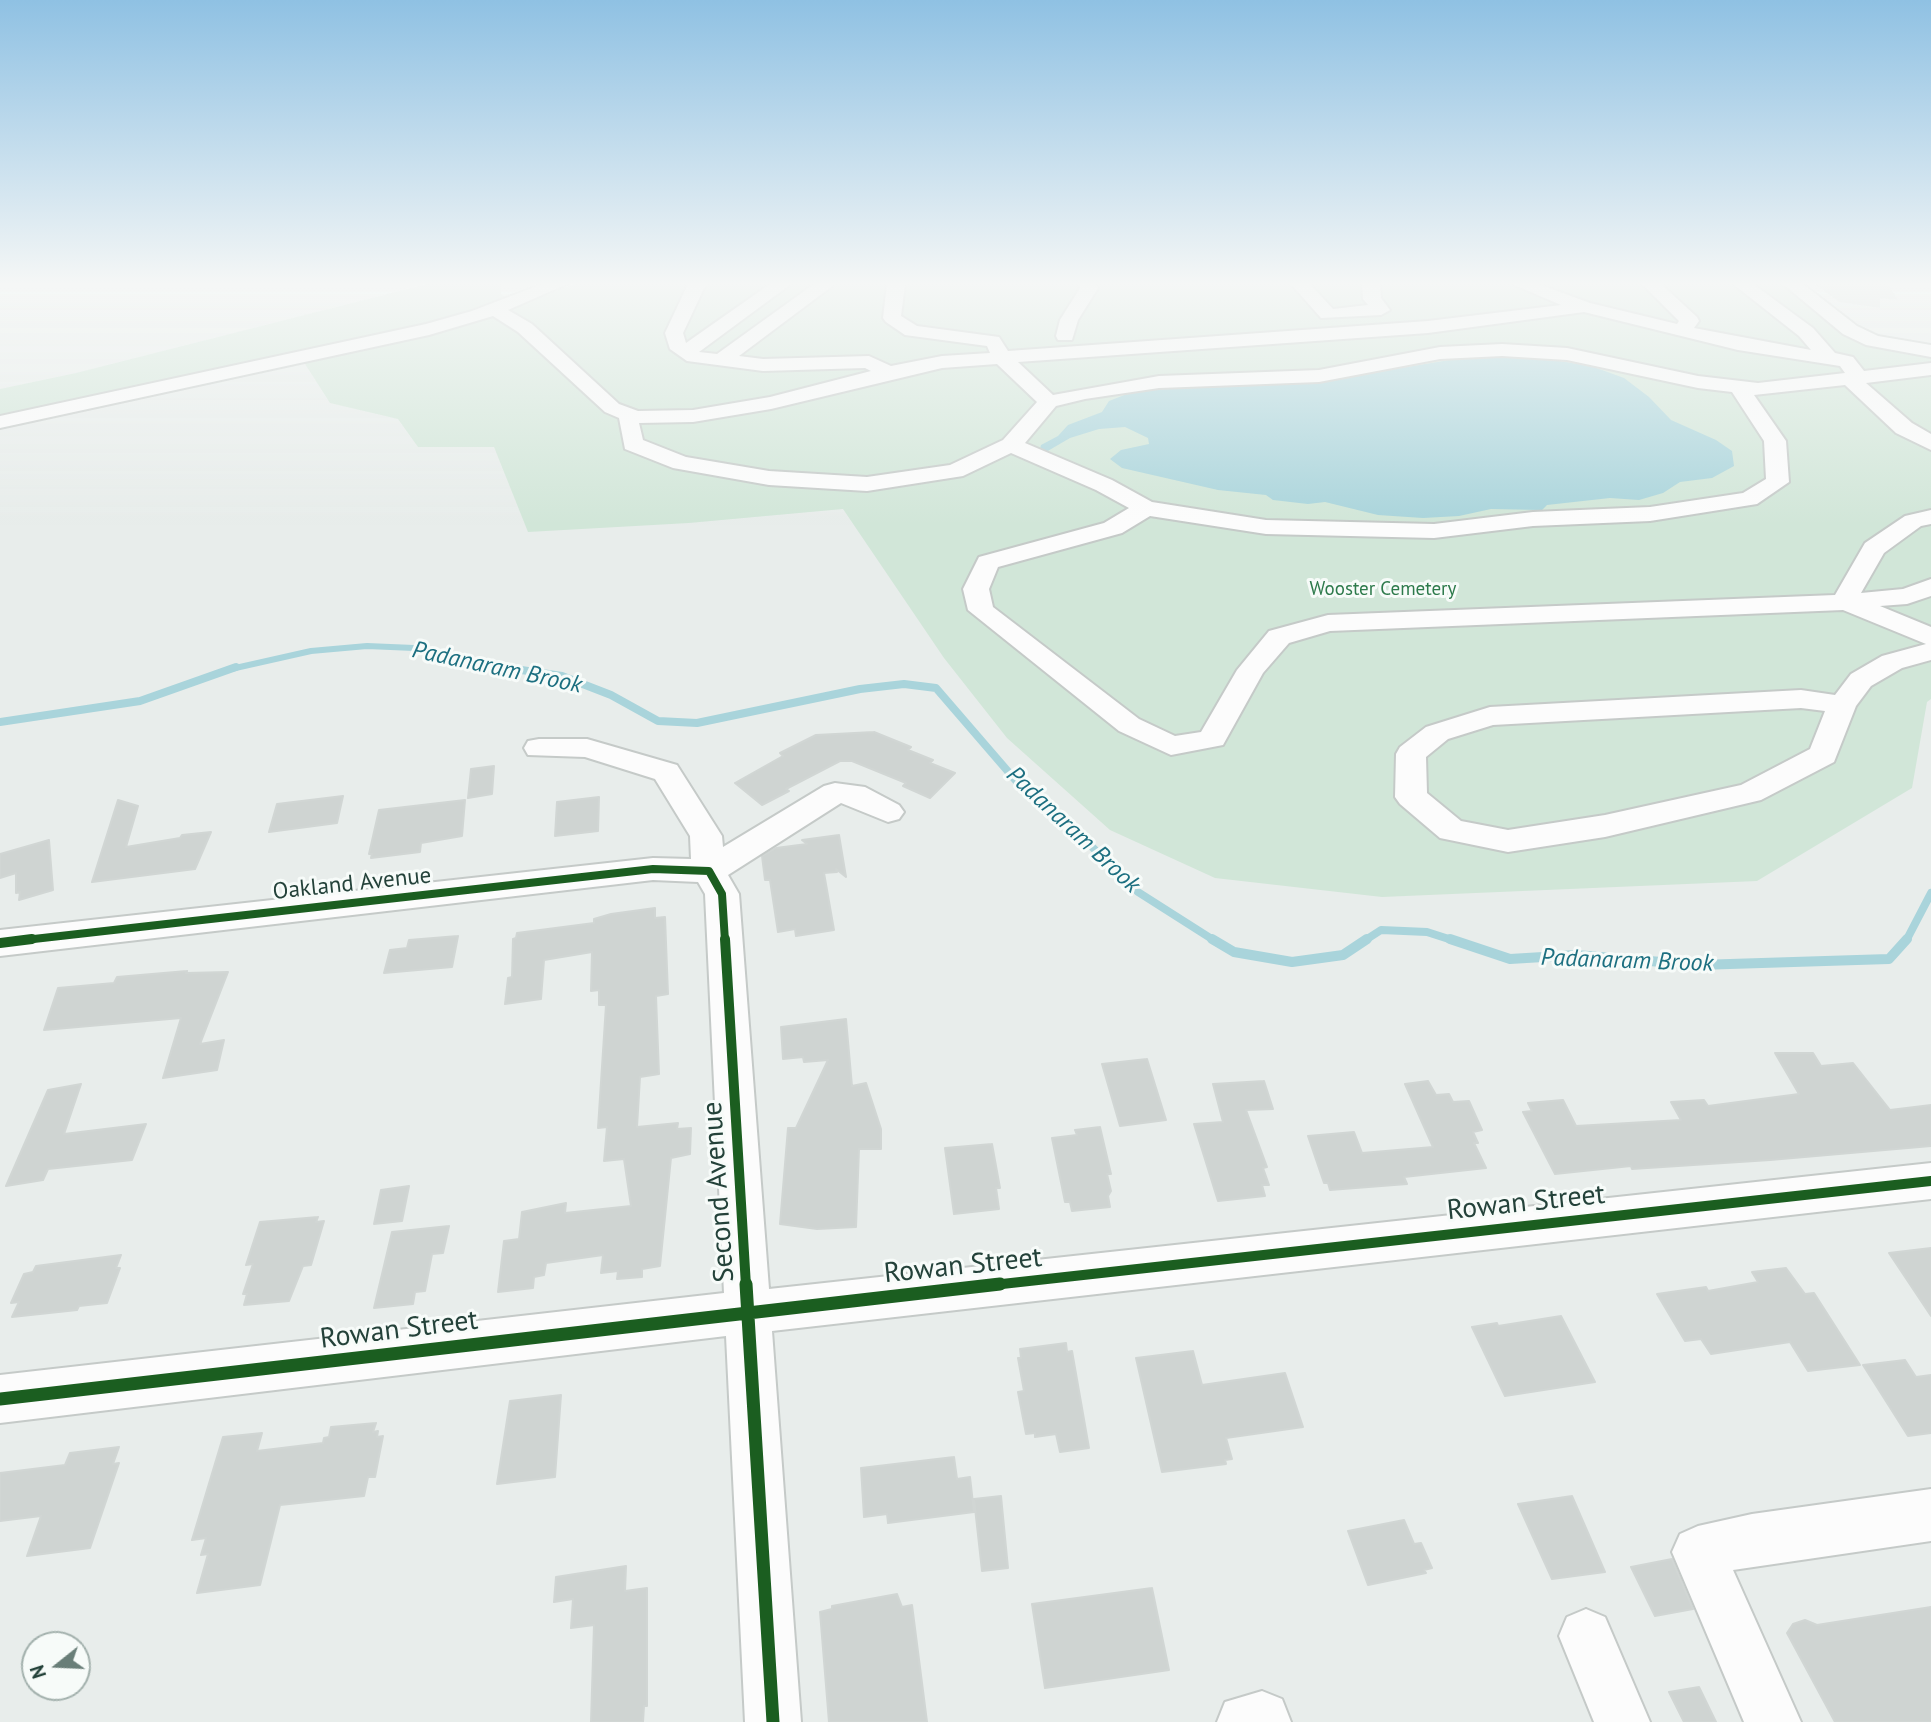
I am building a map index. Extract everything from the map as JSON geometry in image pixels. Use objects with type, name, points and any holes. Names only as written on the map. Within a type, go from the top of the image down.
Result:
[{"type":"street","points":[[0,422],[274,364]]},
{"type":"street","points":[[565,364],[612,408],[635,417],[693,416],[771,403],[930,364]]},
{"type":"street","points":[[758,364],[786,364]]},
{"type":"street","points":[[873,364],[888,373]]},
{"type":"street","points":[[1009,364],[1049,402]]},
{"type":"street","points":[[635,417],[628,421],[633,444],[681,463],[769,478],[867,484],[955,471],[1011,445],[1049,402],[1159,382],[1319,376],[1380,364]]},
{"type":"street","points":[[1615,364],[1698,382],[1758,389],[1845,368],[1931,367]]},
{"type":"street","points":[[1829,364],[1845,368]]},
{"type":"street","points":[[1841,364],[1904,428],[1931,443]]},
{"type":"street","points":[[1011,445],[1104,485],[1146,508],[1266,527],[1434,531],[1533,519],[1650,514],[1749,499],[1778,482],[1775,441],[1739,387]]},
{"type":"street","points":[[1146,508],[1113,527],[988,562],[976,589],[981,610],[1129,726],[1171,746],[1212,739],[1251,670],[1279,637],[1328,623],[1846,602],[1919,597],[1931,587]]},
{"type":"street","points":[[1846,602],[1849,589],[1874,548],[1913,520],[1931,517]]},
{"type":"street","points":[[1846,602],[1931,637]]},
{"type":"street","points":[[1842,705],[1801,699],[1490,716],[1437,733],[1411,754],[1411,797],[1451,830],[1508,841],[1605,826],[1750,793],[1823,755],[1842,705],[1861,680],[1892,662],[1931,651]]},
{"type":"street","name":"Second Avenue","points":[[539,748],[587,748],[666,772],[706,836],[709,871],[722,894],[750,1312],[773,1722]]},
{"type":"street","points":[[709,871],[835,793],[854,794],[888,811]]},
{"type":"street","name":"Oakland Avenue","points":[[0,943],[653,869],[709,871]]},
{"type":"street","name":"Rowan Street","points":[[0,1399],[750,1312],[1931,1181]]},
{"type":"street","points":[[1773,1722],[1698,1552],[1752,1539],[1931,1515]]},
{"type":"street","points":[[1586,1636],[1622,1722]]},
{"type":"street","points":[[1245,1722],[1262,1719],[1263,1722]]},
{"type":"green space","name":"Wooster Cemetery","points":[[110,364],[243,364],[0,415],[0,389]]},
{"type":"green space","name":"Wooster Cemetery","points":[[305,364],[1931,364],[1931,699],[1927,702],[1912,788],[1757,881],[1382,897],[1215,878],[1110,830],[1007,738],[944,658],[843,509],[689,523],[528,532],[494,447],[418,447],[398,419],[330,403]]},
{"type":"water","points":[[1423,364],[1591,366],[1624,378],[1649,397],[1671,420],[1716,440],[1732,451],[1734,466],[1712,478],[1680,482],[1663,493],[1639,500],[1610,498],[1547,505],[1542,510],[1491,509],[1459,516],[1423,518],[1378,515],[1325,502],[1308,504],[1273,500],[1266,495],[1218,490],[1122,468],[1110,459],[1121,450],[1149,444],[1148,438],[1125,427],[1099,429],[1070,438],[1046,452],[1040,449],[1041,445],[1058,436],[1068,425],[1102,412],[1109,401],[1132,392],[1171,387],[1266,385],[1352,376]]},
{"type":"building","points":[[874,732],[911,747],[908,750],[955,773],[930,798],[903,786],[906,783],[852,761],[840,761],[786,789],[789,791],[762,805],[735,783],[783,756],[780,753],[816,735]]},
{"type":"building","points":[[494,766],[492,794],[468,798],[471,769]]},
{"type":"building","points":[[343,796],[337,823],[269,832],[277,804]]},
{"type":"building","points":[[599,797],[598,831],[555,836],[557,802]]},
{"type":"building","points":[[118,800],[138,806],[126,847],[211,832],[195,869],[92,882]]},
{"type":"building","points":[[465,800],[462,836],[421,843],[420,852],[371,858],[372,854],[369,854],[379,810]]},
{"type":"building","points":[[839,835],[846,877],[836,869],[837,872],[824,873],[834,930],[796,936],[795,929],[778,932],[770,880],[765,880],[762,856],[776,848],[807,844],[802,840]]},
{"type":"building","points":[[49,840],[53,890],[19,900],[20,892],[16,893],[16,873],[0,878],[0,854]]},
{"type":"building","points":[[655,908],[655,918],[665,917],[668,994],[656,996],[659,1074],[640,1077],[637,1127],[678,1123],[677,1129],[691,1128],[690,1154],[671,1158],[660,1266],[642,1269],[642,1277],[617,1279],[618,1271],[601,1273],[603,1255],[546,1263],[544,1275],[534,1277],[533,1288],[498,1292],[504,1241],[519,1239],[522,1212],[566,1203],[565,1213],[631,1206],[624,1159],[604,1161],[607,1127],[598,1128],[606,1005],[599,1005],[599,990],[591,991],[592,952],[544,960],[541,999],[505,1004],[508,978],[512,977],[513,939],[517,933],[594,923],[594,919],[611,914]]},
{"type":"building","points":[[458,936],[452,967],[384,973],[390,950],[407,948],[409,940]]},
{"type":"building","points":[[187,971],[186,973],[228,972],[200,1044],[224,1040],[217,1070],[163,1078],[181,1018],[44,1030],[58,988],[114,983],[117,977]]},
{"type":"building","points":[[846,1019],[852,1086],[866,1083],[881,1129],[881,1149],[859,1149],[856,1227],[817,1229],[780,1224],[788,1128],[796,1128],[828,1060],[804,1062],[803,1057],[783,1059],[781,1027]]},
{"type":"building","points":[[1775,1053],[1813,1053],[1821,1066],[1853,1063],[1890,1110],[1931,1105],[1931,1146],[1770,1160],[1632,1169],[1631,1166],[1555,1174],[1523,1112],[1532,1111],[1528,1103],[1563,1100],[1576,1126],[1681,1120],[1671,1102],[1704,1100],[1708,1106],[1799,1094]]},
{"type":"building","points":[[1147,1059],[1166,1120],[1120,1126],[1102,1064]]},
{"type":"building","points":[[1264,1081],[1273,1109],[1246,1110],[1267,1167],[1263,1168],[1269,1185],[1262,1185],[1265,1196],[1218,1201],[1194,1124],[1223,1122],[1213,1084]]},
{"type":"building","points":[[1428,1081],[1436,1095],[1449,1094],[1453,1102],[1469,1101],[1482,1130],[1473,1132],[1478,1143],[1474,1143],[1486,1168],[1404,1177],[1407,1184],[1330,1190],[1328,1183],[1324,1183],[1308,1136],[1354,1132],[1362,1153],[1433,1147],[1405,1084]]},
{"type":"building","points":[[81,1084],[64,1134],[146,1124],[132,1160],[48,1169],[43,1180],[6,1186],[48,1090]]},
{"type":"building","points":[[1100,1127],[1111,1174],[1107,1174],[1111,1191],[1108,1196],[1110,1207],[1072,1211],[1070,1202],[1065,1202],[1052,1138],[1077,1135],[1075,1130]]},
{"type":"building","points":[[992,1144],[1000,1188],[996,1188],[999,1209],[954,1214],[945,1148]]},
{"type":"building","points":[[409,1186],[402,1221],[374,1224],[381,1190]]},
{"type":"building","points":[[318,1217],[316,1222],[324,1221],[311,1265],[303,1266],[289,1301],[244,1305],[247,1294],[243,1294],[253,1264],[246,1265],[260,1222]]},
{"type":"building","points":[[449,1226],[443,1253],[432,1254],[425,1291],[415,1292],[413,1304],[374,1308],[392,1232]]},
{"type":"building","points":[[1931,1248],[1931,1316],[1889,1253]]},
{"type":"building","points":[[121,1255],[116,1268],[120,1268],[107,1303],[79,1306],[77,1310],[12,1317],[19,1302],[11,1303],[24,1274],[33,1272],[36,1266]]},
{"type":"building","points":[[1786,1268],[1805,1294],[1814,1293],[1860,1365],[1808,1371],[1790,1342],[1711,1354],[1701,1339],[1685,1341],[1657,1294],[1706,1287],[1708,1291],[1758,1282],[1752,1272]]},
{"type":"building","points":[[1561,1316],[1595,1382],[1505,1396],[1472,1327],[1497,1323],[1498,1326]]},
{"type":"building","points":[[1066,1343],[1067,1352],[1072,1351],[1089,1448],[1060,1452],[1056,1434],[1035,1437],[1035,1433],[1026,1434],[1018,1392],[1024,1391],[1018,1358],[1021,1358],[1020,1349]]},
{"type":"building","points":[[1193,1351],[1202,1385],[1285,1373],[1303,1427],[1226,1438],[1232,1459],[1225,1460],[1226,1464],[1162,1472],[1136,1358]]},
{"type":"building","points":[[1905,1360],[1916,1377],[1931,1375],[1931,1433],[1908,1436],[1863,1365]]},
{"type":"building","points":[[561,1395],[555,1477],[497,1484],[510,1401]]},
{"type":"building","points":[[376,1423],[373,1432],[378,1431],[377,1437],[383,1436],[375,1477],[368,1477],[364,1496],[280,1505],[260,1585],[197,1593],[208,1554],[201,1555],[206,1538],[192,1540],[223,1437],[262,1433],[257,1451],[323,1443],[324,1438],[329,1437],[331,1427]]},
{"type":"building","points":[[119,1447],[113,1464],[119,1463],[90,1548],[27,1556],[41,1516],[0,1521],[0,1473],[65,1465],[70,1453]]},
{"type":"building","points":[[954,1457],[957,1479],[970,1477],[974,1512],[888,1523],[887,1514],[864,1517],[861,1468]]},
{"type":"building","points":[[1001,1496],[1008,1568],[982,1571],[974,1499]]},
{"type":"building","points":[[1572,1496],[1605,1572],[1552,1579],[1518,1504]]},
{"type":"building","points":[[1404,1520],[1414,1544],[1421,1543],[1432,1568],[1424,1570],[1426,1573],[1368,1585],[1348,1531]]},
{"type":"building","points":[[1672,1559],[1693,1609],[1655,1616],[1631,1567]]},
{"type":"building","points":[[626,1566],[625,1591],[647,1588],[647,1706],[644,1706],[643,1722],[591,1722],[594,1625],[571,1628],[573,1599],[554,1602],[556,1577]]},
{"type":"building","points":[[1152,1588],[1169,1670],[1045,1688],[1032,1604]]},
{"type":"building","points":[[897,1594],[902,1607],[912,1605],[927,1722],[829,1722],[820,1612],[832,1609],[832,1606]]},
{"type":"building","points":[[1931,1607],[1931,1722],[1835,1722],[1787,1633],[1793,1624],[1805,1620],[1817,1625]]},
{"type":"building","points":[[1699,1687],[1716,1722],[1684,1722],[1669,1692]]},
{"type":"waterway","name":"Padanaram Brook","points":[[231,669],[311,651],[367,646],[414,648],[508,669]]},
{"type":"waterway","name":"Padanaram Brook","points":[[0,722],[140,701],[236,667]]},
{"type":"waterway","name":"Padanaram Brook","points":[[501,667],[562,676],[611,695],[658,721],[697,723],[860,689],[904,684],[936,688],[1024,790],[1081,836],[1138,892],[1215,941]]},
{"type":"waterway","name":"Padanaram Brook","points":[[1906,941],[1931,893]]},
{"type":"waterway","name":"Padanaram Brook","points":[[1364,941],[1381,930],[1427,932],[1455,941]]},
{"type":"waterway","name":"Padanaram Brook","points":[[1212,939],[1234,952],[1292,962],[1343,955],[1364,941]]},
{"type":"waterway","name":"Padanaram Brook","points":[[1450,939],[1510,959],[1576,955],[1698,965],[1889,959],[1907,939]]},
{"type":"cycle path","points":[[0,943],[653,869],[709,871],[722,894],[773,1722]]},
{"type":"cycle path","points":[[0,1399],[749,1312],[1931,1181]]}]
